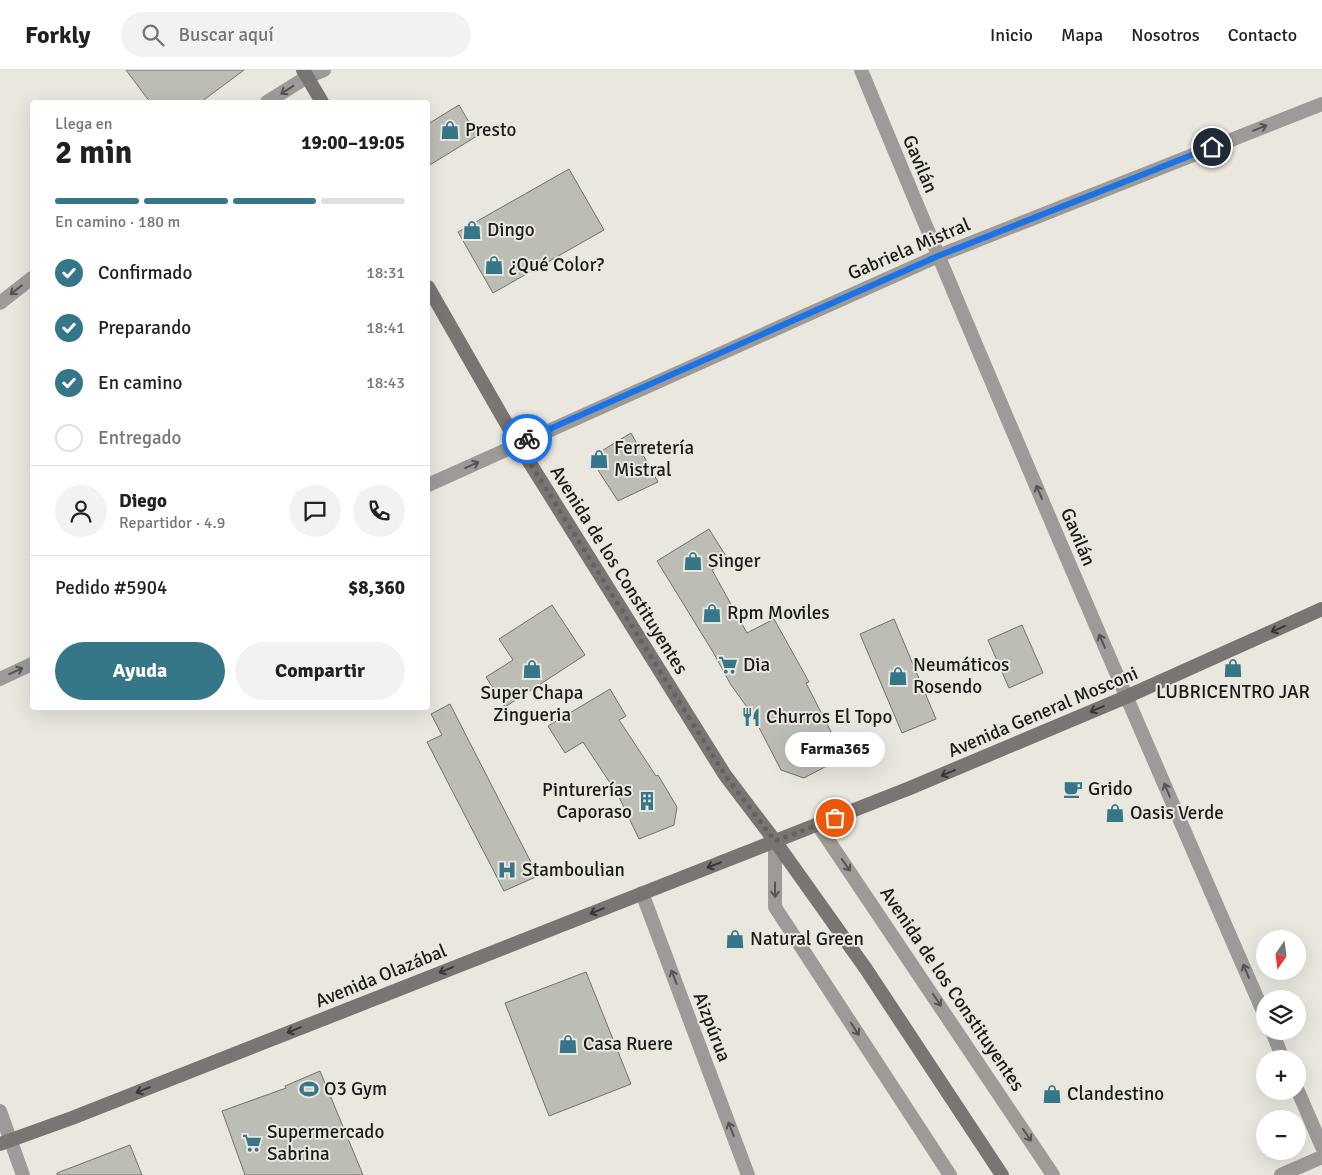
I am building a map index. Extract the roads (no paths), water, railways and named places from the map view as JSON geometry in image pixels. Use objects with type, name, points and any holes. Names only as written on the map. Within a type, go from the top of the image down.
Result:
[{"type":"main road","points":[[305,73],[321,100]]},
{"type":"main road","name":"Avenida de los Constituyentes","points":[[430,290],[518,444],[725,775],[775,841],[866,969],[1002,1175]]},
{"type":"main road","name":"Avenida General Mosconi","points":[[775,841],[910,788],[1126,697],[1322,609]]},
{"type":"main road","name":"Avenida Olazábal","points":[[5,1142],[72,1118],[775,841]]},
{"type":"street","points":[[270,100],[305,73],[324,70]]},
{"type":"street","name":"Gavilán","points":[[860,70],[1126,697],[1256,995]]},
{"type":"street","name":"Gabriela Mistral","points":[[430,484],[938,256],[1322,104]]},
{"type":"street","points":[[0,303],[30,280]]},
{"type":"street","points":[[0,679],[30,665]]},
{"type":"street","name":"Avenida de los Constituyentes","points":[[818,825],[1054,1175]]},
{"type":"street","points":[[775,841],[775,907],[950,1175]]},
{"type":"street","name":"Aizpúrua","points":[[642,893],[748,1175]]},
{"type":"street","points":[[1302,1100],[1322,1147]]},
{"type":"street","points":[[0,1111],[5,1142],[23,1175]]},
{"type":"street","points":[[1281,1175],[1322,1157]]},
{"type":"place","name":"Presto","points":[[450,130]]},
{"type":"place","name":"Dingo","points":[[472,230]]},
{"type":"place","name":"¿Qué Color?","points":[[494,265]]},
{"type":"place","name":"Ferretería Mistral","points":[[599,459]]},
{"type":"place","name":"Singer","points":[[693,561]]},
{"type":"place","name":"Rpm Moviles","points":[[712,613]]},
{"type":"place","name":"Dia","points":[[728,665]]},
{"type":"place","name":"LUBRICENTRO JAR","points":[[1233,668]]},
{"type":"place","name":"Super Chapa Zingueria","points":[[532,669]]},
{"type":"place","name":"Neumáticos Rosendo","points":[[898,676]]},
{"type":"place","name":"Churros El Topo","points":[[751,717]]},
{"type":"place","name":"Grido","points":[[1073,789]]},
{"type":"place","name":"Pinturerías Caporaso","points":[[647,801]]},
{"type":"place","name":"Oasis Verde","points":[[1115,813]]},
{"type":"place","name":"Farma365","points":[[835,818]]},
{"type":"place","name":"Stamboulian","points":[[507,870]]},
{"type":"place","name":"Natural Green","points":[[735,939]]},
{"type":"place","name":"Casa Ruere","points":[[568,1044]]},
{"type":"place","name":"O3 Gym","points":[[309,1089]]},
{"type":"place","name":"Clandestino","points":[[1052,1094]]},
{"type":"place","name":"Supermercado Sabrina","points":[[252,1143]]}]
